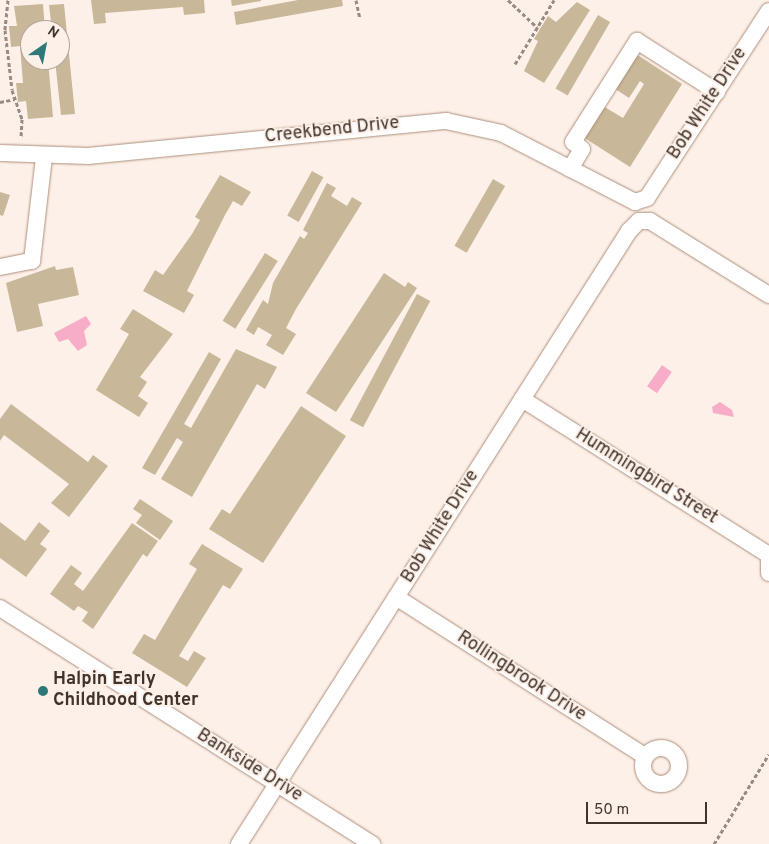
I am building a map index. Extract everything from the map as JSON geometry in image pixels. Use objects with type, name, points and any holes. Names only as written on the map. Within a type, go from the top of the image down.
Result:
[{"type":"street","name":"Bob White Drive","points":[[647,198],[769,10]]},
{"type":"street","points":[[570,169],[582,148],[573,142],[637,41],[717,92]]},
{"type":"street","name":"Creekbend Drive","points":[[0,154],[44,158],[446,121],[501,133],[625,200],[647,198]]},
{"type":"street","points":[[0,267],[32,261],[44,158]]},
{"type":"street","name":"Bob White Drive","points":[[239,844],[629,230],[638,221],[650,221],[769,295]]},
{"type":"street","name":"Hummingbird Street","points":[[522,399],[769,555]]},
{"type":"street","points":[[769,560],[769,573]]},
{"type":"street","name":"Rollingbrook Drive","points":[[396,597],[646,756]]},
{"type":"street","name":"Bankside Drive","points":[[0,608],[372,844]]},
{"type":"path","points":[[8,0],[5,30],[15,99],[22,119],[20,156]]},
{"type":"path","points":[[356,0],[360,19]]},
{"type":"path","points":[[508,0],[538,27]]},
{"type":"path","points":[[515,64],[554,0]]},
{"type":"path","points":[[0,102],[15,99]]},
{"type":"path","points":[[714,844],[769,754]]},
{"type":"shaded area","points":[[86,316],[91,324],[84,331],[87,345],[78,351],[68,339],[59,342],[54,333]]},
{"type":"shaded area","points":[[662,365],[672,372],[657,393],[647,386]]},
{"type":"shaded area","points":[[720,402],[732,410],[734,417],[713,413],[712,407]]},
{"type":"building","points":[[91,0],[204,0],[205,13],[184,15],[183,7],[105,13],[106,23],[94,24]]},
{"type":"building","points":[[231,0],[261,0],[261,1],[232,6]]},
{"type":"building","points":[[298,0],[342,0],[343,6],[236,25],[234,12]]},
{"type":"building","points":[[577,2],[590,10],[544,83],[524,71],[538,41],[534,39],[548,16],[556,22]]},
{"type":"building","points":[[43,4],[44,20],[20,20],[20,46],[11,47],[9,26],[17,26],[14,6]]},
{"type":"building","points":[[64,4],[66,20],[51,20],[49,5]]},
{"type":"building","points":[[598,15],[610,22],[568,96],[556,89]]},
{"type":"building","points":[[636,54],[682,84],[630,167],[583,137],[603,106],[623,118],[644,84],[640,81],[629,98],[614,88]]},
{"type":"building","points":[[70,64],[75,114],[61,115],[56,70],[70,70]]},
{"type":"building","points":[[22,70],[49,70],[53,117],[28,119],[26,101],[18,102],[16,83],[23,83]]},
{"type":"building","points":[[312,171],[323,177],[299,222],[287,216]]},
{"type":"building","points":[[220,175],[251,192],[242,206],[233,201],[225,215],[187,291],[194,295],[184,313],[143,291],[155,270],[163,275],[192,234],[200,220],[195,217]]},
{"type":"building","points":[[493,179],[505,186],[467,253],[454,246]]},
{"type":"building","points":[[327,183],[336,188],[331,196],[347,206],[352,197],[362,203],[286,328],[296,334],[283,355],[266,345],[272,335],[258,327],[254,335],[246,330],[263,300],[268,304],[273,283],[300,236],[304,239],[308,233],[303,230]]},
{"type":"building","points":[[0,192],[10,195],[3,216],[0,215]]},
{"type":"building","points":[[265,253],[278,261],[235,329],[223,321]]},
{"type":"building","points":[[55,266],[56,270],[73,267],[79,295],[38,304],[43,326],[17,332],[6,283]]},
{"type":"building","points":[[384,273],[405,287],[408,282],[417,288],[336,412],[306,393]]},
{"type":"building","points":[[417,294],[430,301],[363,427],[350,420]]},
{"type":"building","points":[[133,309],[173,334],[140,377],[147,382],[138,396],[148,403],[139,417],[96,390],[129,334],[120,329]]},
{"type":"building","points":[[236,349],[277,367],[265,389],[257,384],[192,497],[161,479],[183,442],[177,438],[155,475],[142,468],[209,352],[221,359],[184,424],[191,428]]},
{"type":"building","points":[[11,404],[88,462],[93,455],[108,466],[69,517],[51,503],[69,484],[4,435],[0,441],[0,419]]},
{"type":"building","points":[[301,406],[346,436],[263,563],[209,529],[222,509],[230,514]]},
{"type":"building","points":[[140,499],[173,521],[160,540],[136,523],[142,515],[133,509]]},
{"type":"building","points":[[0,522],[25,541],[39,522],[50,531],[40,544],[47,549],[26,577],[0,558]]},
{"type":"building","points":[[132,523],[158,541],[147,557],[143,554],[93,629],[82,621],[88,612],[78,606],[74,611],[50,594],[71,565],[82,573],[74,584],[83,591]]},
{"type":"building","points":[[202,544],[243,569],[230,589],[223,585],[179,656],[188,661],[194,651],[206,658],[187,687],[132,653],[144,634],[155,640],[197,569],[189,564]]},
{"type":"place","name":"Halpin Early Childhood Center","points":[[43,691]]}]
